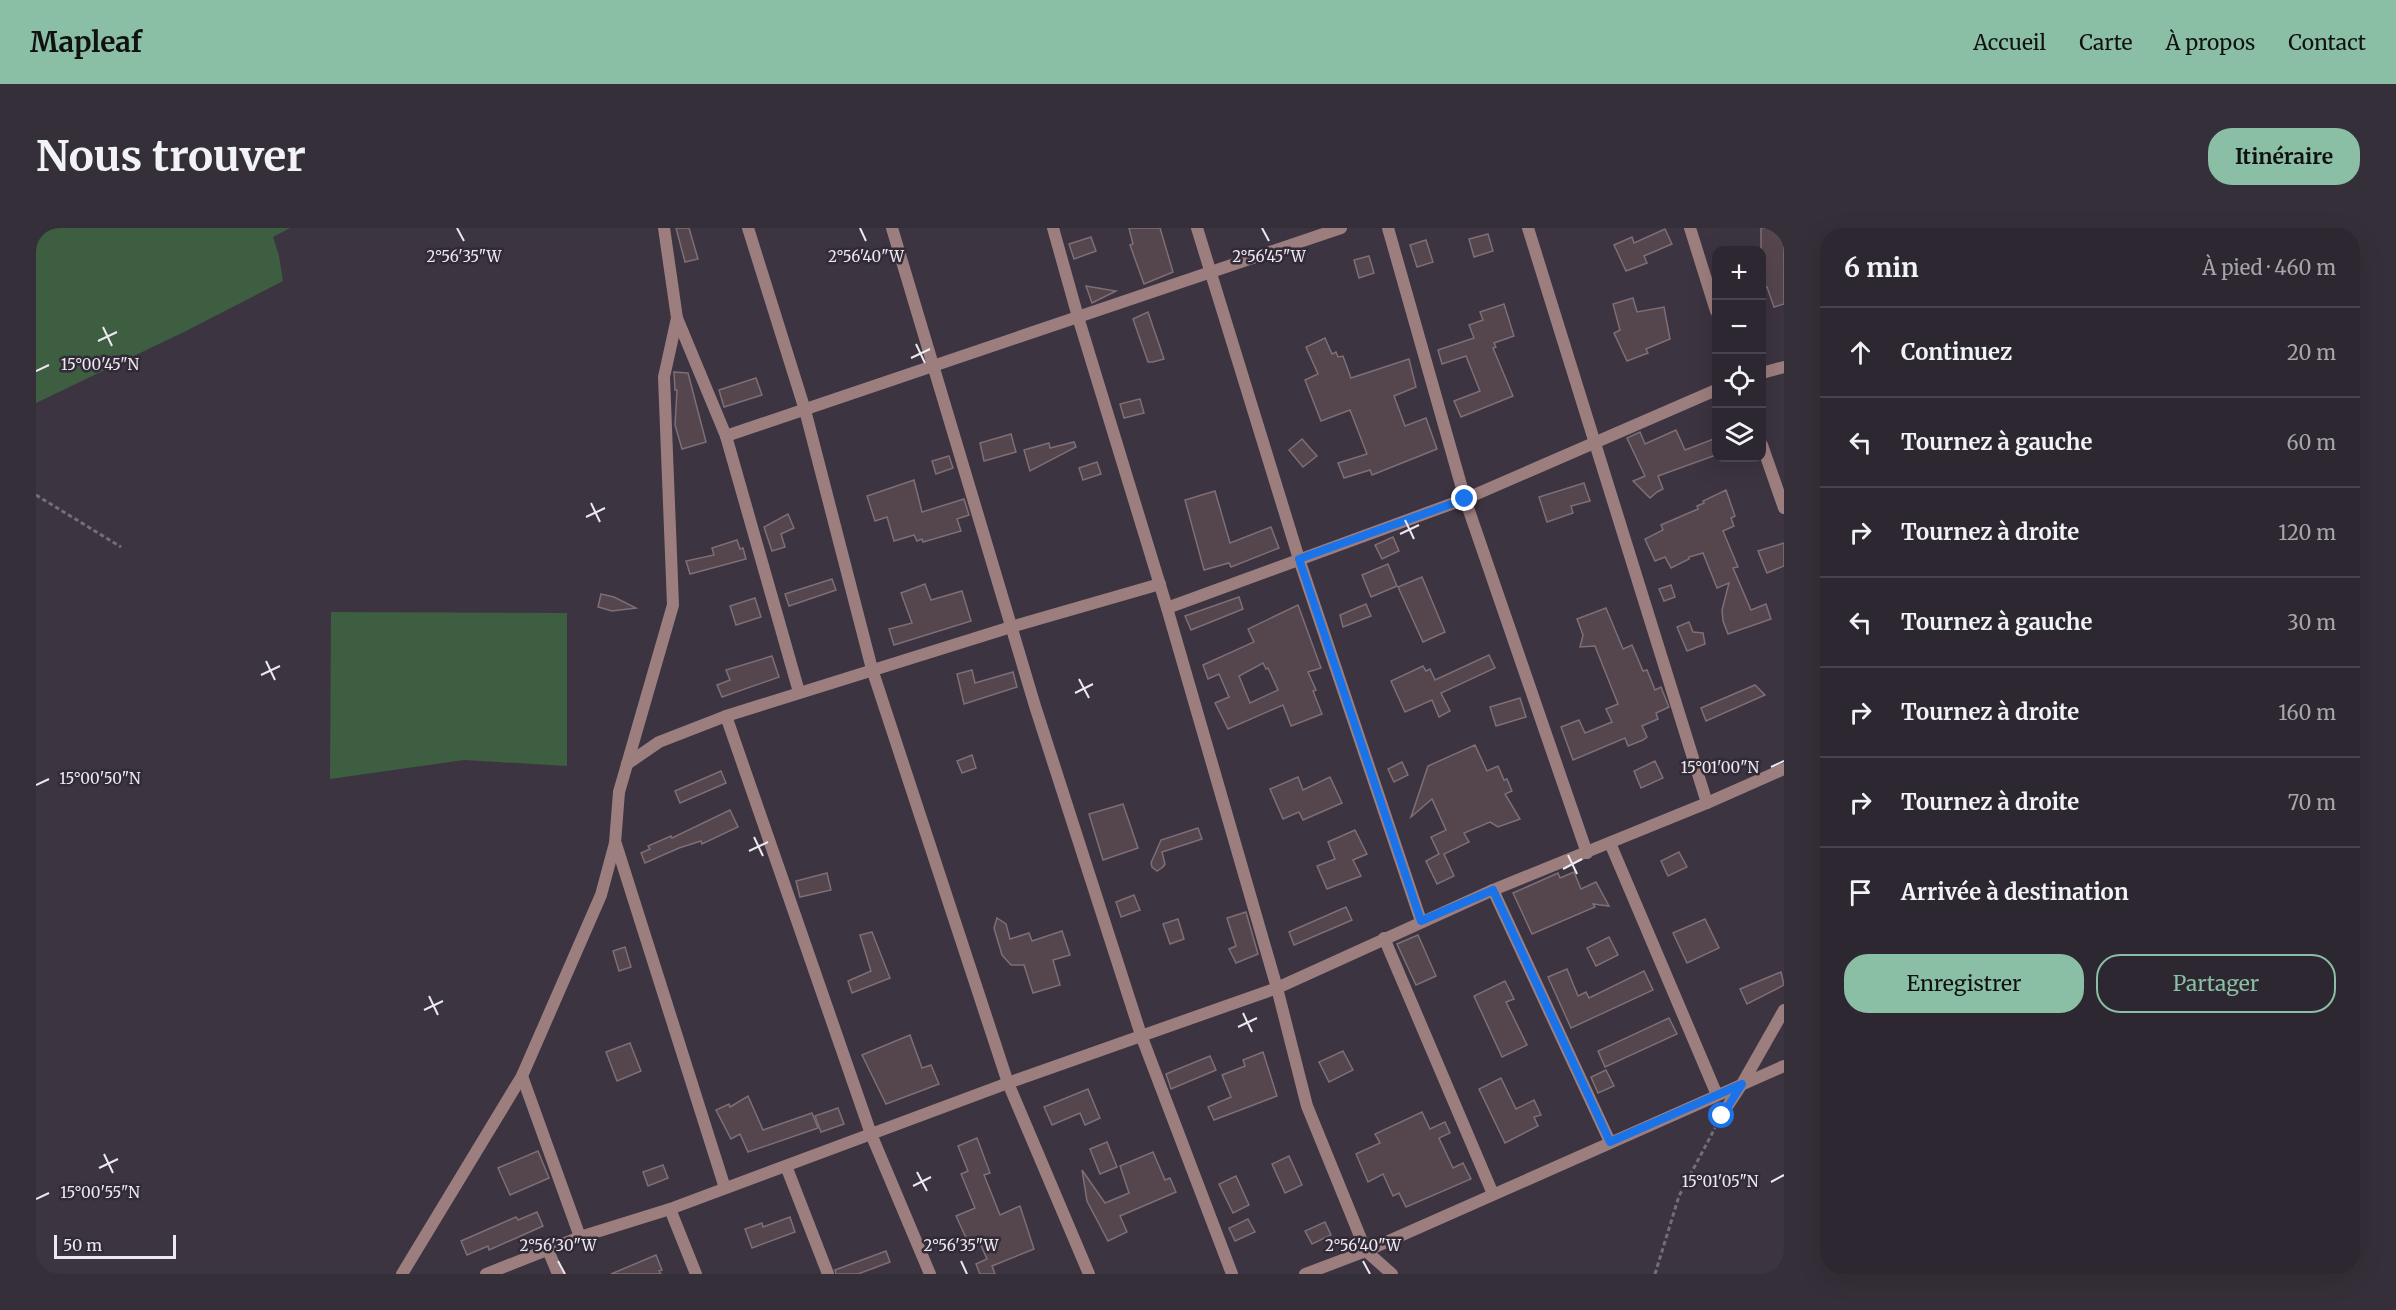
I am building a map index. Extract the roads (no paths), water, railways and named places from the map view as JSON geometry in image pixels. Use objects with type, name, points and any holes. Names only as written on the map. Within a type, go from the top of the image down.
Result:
[{"type":"street","points":[[664,228],[677,318],[726,436],[798,692]]},
{"type":"street","points":[[748,228],[805,410],[872,669],[1008,1083],[1089,1274]]},
{"type":"street","points":[[892,228],[1011,627],[1141,1035],[1232,1274]]},
{"type":"street","points":[[1053,228],[1160,584],[1277,988],[1307,1106],[1366,1251],[1392,1274]]},
{"type":"street","points":[[1197,228],[1299,559],[1421,921]]},
{"type":"street","points":[[726,436],[1341,228]]},
{"type":"street","points":[[1388,228],[1465,499],[1587,853]]},
{"type":"street","points":[[1528,228],[1707,803]]},
{"type":"street","points":[[1690,228],[1713,300]]},
{"type":"street","points":[[402,1274],[522,1076],[601,895],[615,843],[619,792],[673,605],[664,377],[677,318]]},
{"type":"street","points":[[1766,371],[1784,366]]},
{"type":"street","points":[[1167,608],[1465,499],[1712,392]]},
{"type":"street","points":[[1766,459],[1784,508]]},
{"type":"street","points":[[627,764],[659,742],[726,716],[872,669],[1160,584]]},
{"type":"street","points":[[726,716],[871,1134],[930,1274]]},
{"type":"street","points":[[486,1274],[580,1237],[670,1209],[1008,1083],[1277,988],[1421,921],[1784,769]]},
{"type":"street","points":[[615,843],[725,1188]]},
{"type":"street","points":[[1610,843],[1718,1095]]},
{"type":"street","points":[[1493,890],[1610,1142]]},
{"type":"street","points":[[1384,938],[1493,1194]]},
{"type":"street","points":[[1722,1116],[1784,1010]]},
{"type":"street","points":[[1305,1274],[1366,1251],[1784,1066]]},
{"type":"street","points":[[522,1076],[580,1237]]},
{"type":"street","points":[[786,1166],[828,1274]]},
{"type":"street","points":[[670,1209],[696,1274]]},
{"type":"street","points":[[548,1250],[558,1274]]}]
